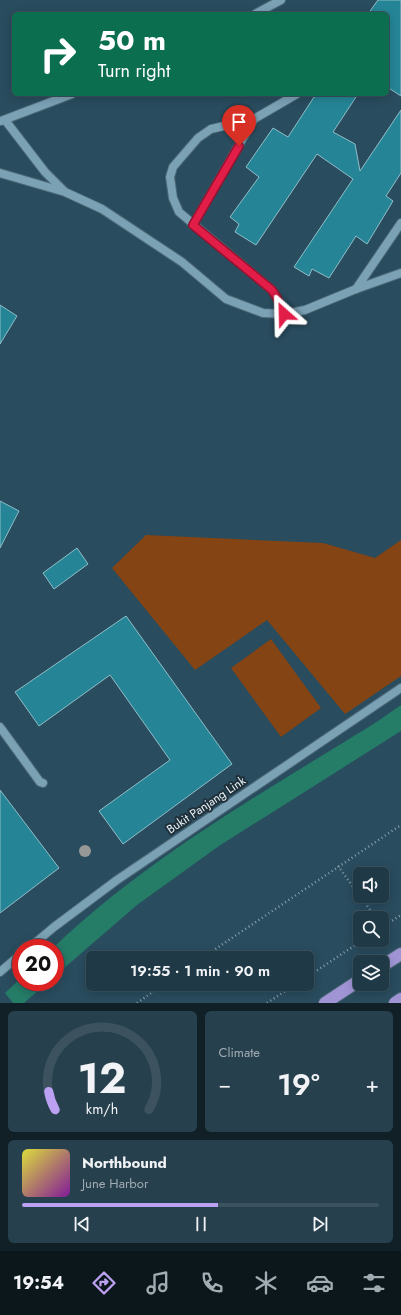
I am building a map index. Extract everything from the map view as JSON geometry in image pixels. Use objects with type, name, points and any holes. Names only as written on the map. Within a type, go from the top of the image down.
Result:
[{"type":"highway","points":[[389,962],[401,954]]},
{"type":"highway","points":[[325,1003],[353,985]]},
{"type":"highway","points":[[395,1003],[401,999]]},
{"type":"lane","points":[[259,12],[281,0]]},
{"type":"lane","points":[[65,192],[45,172],[2,121],[67,96]]},
{"type":"lane","points":[[284,314],[272,290],[179,212],[173,198],[170,177],[174,167],[198,138],[211,129],[254,119],[294,96]]},
{"type":"lane","points":[[193,225],[254,119]]},
{"type":"lane","points":[[0,173],[65,192],[102,209],[182,262],[226,299],[263,313],[284,314],[305,310],[356,289],[401,273]]},
{"type":"lane","points":[[356,289],[401,223]]},
{"type":"lane","name":"Bukit Panjang Link","points":[[40,939],[117,880],[401,688]]},
{"type":"lane","points":[[0,726],[40,782],[43,783]]},
{"type":"lane","points":[[0,972],[12,962]]},
{"type":"path","points":[[212,951],[401,825]]},
{"type":"path","points":[[338,866],[353,886]]},
{"type":"path","points":[[389,923],[401,915]]},
{"type":"path","points":[[314,972],[353,947]]},
{"type":"path","points":[[137,1003],[154,991]]},
{"type":"path","points":[[267,1003],[285,991]]},
{"type":"shaded area","points":[[146,535],[323,543],[375,558],[401,540],[401,676],[345,714],[267,620],[195,670],[112,568]]},
{"type":"shaded area","points":[[271,639],[321,708],[281,737],[231,668]]},
{"type":"shaded area","points":[[401,705],[401,731],[219,846],[137,905],[64,968],[63,939],[128,884],[208,827],[375,723]]},
{"type":"shaded area","points":[[12,986],[12,991],[38,991],[24,1003],[13,1003],[5,993]]},
{"type":"building","points":[[378,0],[401,0],[401,96],[389,88],[389,12],[369,12]]},
{"type":"building","points":[[315,96],[357,96],[333,132],[355,144],[360,171],[401,110],[401,173],[386,196],[393,201],[367,244],[356,236],[329,278],[312,269],[309,276],[294,267],[353,179],[317,154],[256,245],[235,232],[239,224],[230,217],[259,177],[246,167],[273,128],[288,137]]},
{"type":"building","points":[[0,305],[17,316],[0,344]]},
{"type":"building","points":[[0,501],[19,511],[0,548]]},
{"type":"building","points":[[77,548],[88,564],[54,589],[43,573]]},
{"type":"building","points":[[126,616],[232,764],[123,844],[99,811],[170,760],[110,675],[39,726],[15,692]]},
{"type":"building","points":[[0,790],[59,868],[0,913]]},
{"type":"route","points":[[239,146],[193,225],[272,290],[284,314]]}]
